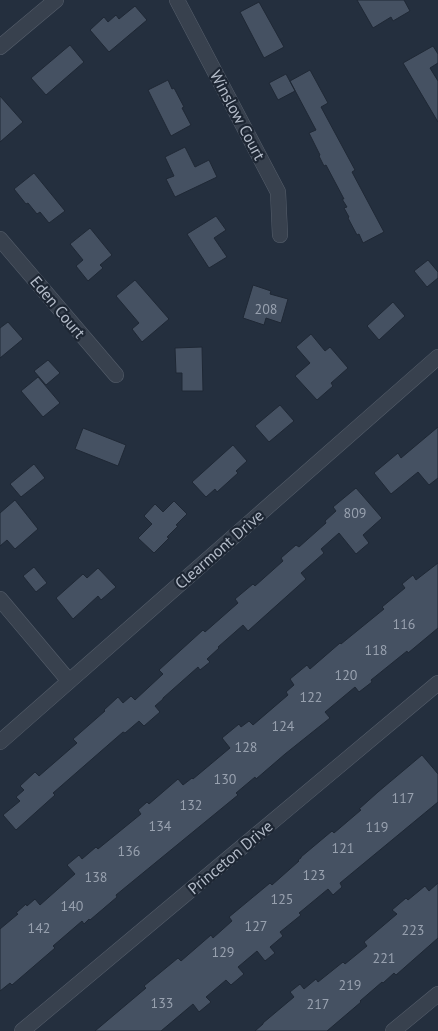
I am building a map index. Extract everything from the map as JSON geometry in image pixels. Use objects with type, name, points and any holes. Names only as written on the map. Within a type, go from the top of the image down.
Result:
[{"type":"street","points":[[0,47],[56,0]]},
{"type":"street","name":"Winslow Court","points":[[177,0],[278,192],[280,235]]},
{"type":"street","name":"Eden Court","points":[[0,239],[116,375]]},
{"type":"street","name":"Clearmont Drive","points":[[0,742],[438,357]]},
{"type":"street","points":[[0,598],[69,681]]},
{"type":"street","name":"Princeton Drive","points":[[22,1031],[438,683]]},
{"type":"street","points":[[394,1031],[438,994]]},
{"type":"building","points":[[357,0],[404,0],[410,11],[393,21],[391,17],[373,28]]},
{"type":"building","points":[[259,2],[284,47],[264,58],[240,12]]},
{"type":"building","points":[[135,6],[147,20],[109,52],[90,30],[104,17],[108,22],[116,15],[119,19]]},
{"type":"building","points":[[70,45],[84,62],[46,95],[31,78]]},
{"type":"building","points":[[433,46],[438,54],[438,63],[430,68],[438,81],[438,122],[403,63]]},
{"type":"building","points":[[310,70],[328,103],[321,107],[355,170],[352,172],[384,232],[363,243],[348,218],[344,208],[347,207],[342,199],[344,199],[326,165],[324,166],[319,156],[309,133],[316,130],[290,81]]},
{"type":"building","points":[[286,74],[295,91],[278,100],[269,83]]},
{"type":"building","points":[[168,80],[184,107],[182,108],[191,125],[171,136],[148,90]]},
{"type":"building","points":[[0,96],[23,122],[0,142]]},
{"type":"building","points":[[185,147],[195,167],[209,160],[217,177],[175,197],[166,179],[174,176],[165,157]]},
{"type":"building","points":[[34,173],[65,211],[49,223],[40,212],[37,214],[28,203],[26,204],[14,189]]},
{"type":"building","points":[[216,216],[226,230],[214,238],[227,257],[209,268],[187,234]]},
{"type":"building","points":[[90,228],[112,255],[100,265],[103,268],[88,281],[76,266],[83,260],[70,244]]},
{"type":"building","points":[[428,260],[438,272],[438,278],[427,287],[414,271]]},
{"type":"building","points":[[135,280],[169,319],[142,342],[132,329],[139,323],[116,296]]},
{"type":"building","points":[[253,285],[271,291],[270,294],[288,299],[281,323],[266,318],[264,325],[243,318]]},
{"type":"building","points":[[393,302],[405,316],[379,340],[367,326]]},
{"type":"building","points":[[8,322],[23,339],[0,358],[0,328]]},
{"type":"building","points":[[311,334],[325,351],[330,347],[348,368],[331,383],[333,386],[317,400],[295,376],[310,363],[296,347]]},
{"type":"building","points":[[202,347],[203,391],[182,391],[182,373],[176,373],[175,348]]},
{"type":"building","points":[[48,360],[60,373],[46,385],[34,371]]},
{"type":"building","points":[[38,377],[60,403],[43,417],[21,391]]},
{"type":"building","points":[[280,405],[294,421],[269,442],[255,426]]},
{"type":"building","points":[[438,427],[438,478],[429,485],[418,472],[391,494],[374,473],[398,453],[401,458]]},
{"type":"building","points":[[83,428],[126,445],[118,466],[75,449]]},
{"type":"building","points":[[233,445],[247,461],[236,471],[238,473],[217,492],[215,489],[206,497],[192,482]]},
{"type":"building","points":[[34,464],[45,478],[21,497],[10,484]]},
{"type":"building","points":[[356,488],[382,518],[363,535],[369,543],[356,554],[339,533],[321,549],[324,553],[301,573],[306,579],[248,631],[243,625],[207,659],[210,662],[200,670],[198,667],[155,706],[160,712],[144,726],[139,721],[125,733],[123,732],[53,793],[55,795],[16,830],[3,815],[20,801],[16,797],[24,790],[20,786],[35,772],[39,776],[77,743],[73,739],[118,697],[123,703],[131,696],[135,700],[163,674],[159,670],[203,630],[205,632],[238,603],[235,599],[253,584],[255,586],[283,561],[281,558],[296,545],[299,547],[326,523],[325,521],[336,511],[333,507]]},
{"type":"building","points":[[15,500],[38,529],[15,549],[7,540],[0,546],[0,513]]},
{"type":"building","points":[[174,501],[187,514],[167,537],[169,538],[154,553],[138,538],[152,524],[144,516],[155,504],[163,512]]},
{"type":"building","points":[[438,563],[438,628],[371,680],[372,682],[359,692],[355,687],[325,712],[330,718],[256,779],[255,777],[236,793],[238,795],[116,895],[117,897],[90,920],[84,924],[82,921],[53,946],[55,948],[12,985],[10,983],[0,991],[0,929],[18,914],[16,913],[35,899],[40,905],[75,874],[67,865],[79,855],[82,859],[96,847],[98,849],[141,814],[138,810],[147,802],[149,804],[178,779],[183,785],[193,779],[230,748],[222,738],[239,724],[241,727],[249,721],[253,725],[288,695],[286,692],[294,685],[290,679],[307,665],[310,669],[384,609],[382,607],[405,588],[402,584],[413,575],[416,580]]},
{"type":"building","points":[[34,567],[47,583],[36,592],[23,576]]},
{"type":"building","points":[[98,568],[116,587],[101,600],[98,596],[73,619],[56,598],[83,574],[87,578]]},
{"type":"building","points":[[422,755],[438,774],[438,802],[340,883],[342,887],[333,895],[328,889],[299,913],[301,915],[280,932],[283,936],[270,947],[275,953],[265,961],[257,951],[238,967],[244,974],[231,985],[226,980],[206,997],[211,1002],[199,1012],[193,1004],[161,1031],[95,1031],[178,958],[181,961],[211,935],[213,938],[232,921],[229,917],[270,883],[272,885],[332,831],[334,833]]},
{"type":"building","points":[[438,883],[438,938],[396,975],[394,973],[382,982],[327,1031],[255,1031],[294,997],[290,992],[300,984],[304,989],[316,979],[318,982],[367,946],[364,942],[397,914],[392,910],[406,898],[408,900],[425,886],[429,891]]}]
